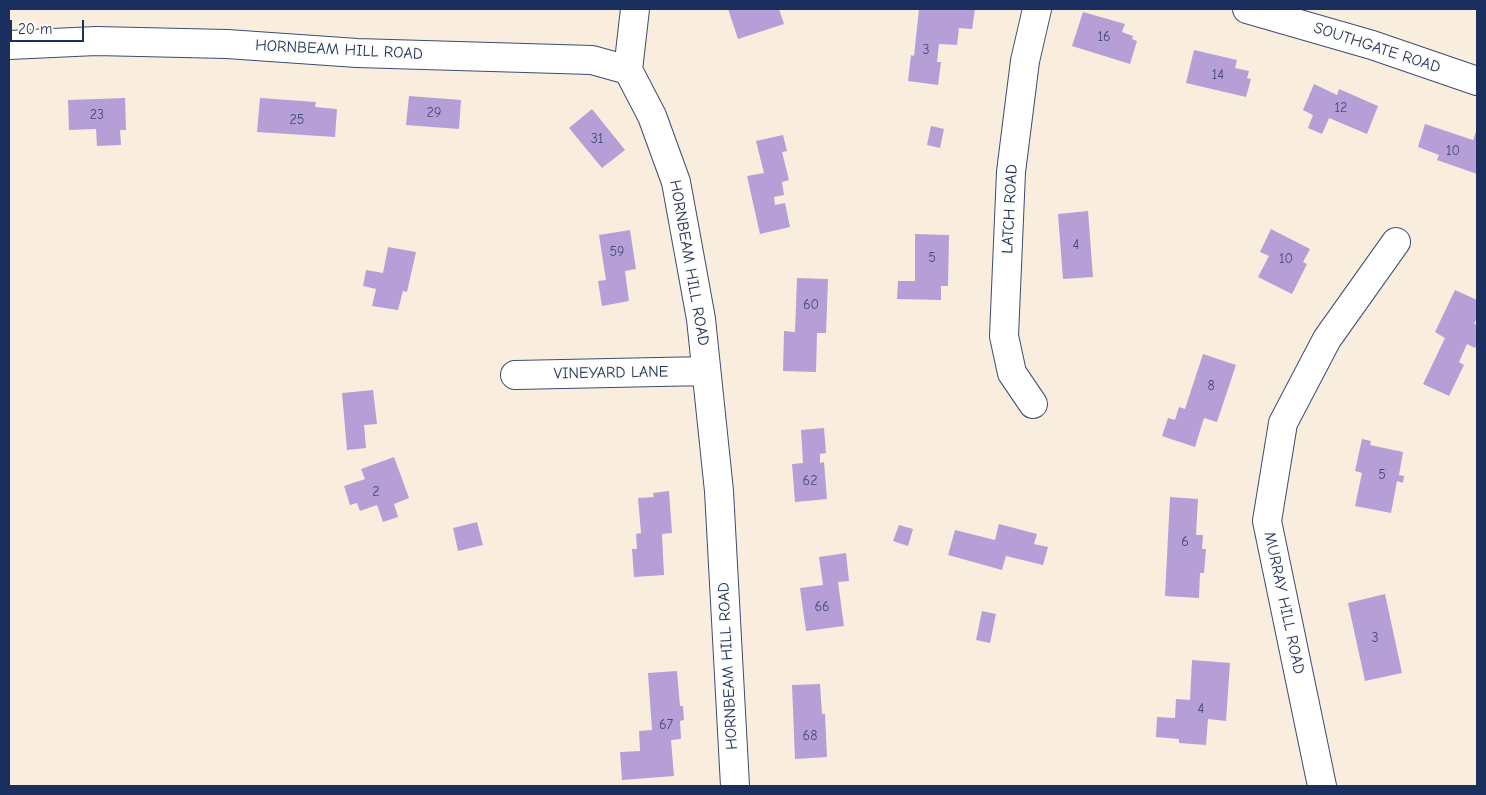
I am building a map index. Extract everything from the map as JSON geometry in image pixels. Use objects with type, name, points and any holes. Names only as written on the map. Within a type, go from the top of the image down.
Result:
[{"type":"street","points":[[628,70],[635,9]]},
{"type":"street","name":"LATCH ROAD","points":[[1033,404],[1012,373],[1004,336],[1011,172],[1026,62],[1037,9]]},
{"type":"street","name":"SOUTHGATE ROAD","points":[[1247,9],[1372,45],[1477,81]]},
{"type":"street","name":"HORNBEAM HILL ROAD","points":[[9,45],[96,41],[227,44],[357,53],[592,60],[628,70],[652,116],[676,182],[701,319],[719,491],[735,786]]},
{"type":"street","name":"MURRAY HILL ROAD","points":[[1322,786],[1267,521],[1283,423],[1327,339],[1396,242]]},
{"type":"street","name":"VINEYARD LANE","points":[[515,375],[706,371]]},
{"type":"building","points":[[728,9],[779,9],[784,24],[738,39]]},
{"type":"building","points":[[919,9],[975,9],[972,29],[959,28],[957,45],[939,44],[937,62],[941,62],[938,85],[908,81],[911,55],[914,56]]},
{"type":"building","points":[[1083,12],[1125,24],[1122,32],[1133,36],[1132,39],[1137,41],[1130,64],[1072,46]]},
{"type":"building","points":[[1194,50],[1237,60],[1235,68],[1249,71],[1247,78],[1251,79],[1246,97],[1186,83]]},
{"type":"building","points":[[1314,84],[1337,95],[1339,89],[1378,106],[1367,134],[1329,118],[1322,134],[1308,128],[1313,115],[1303,110]]},
{"type":"building","points":[[409,96],[461,100],[459,129],[406,125]]},
{"type":"building","points":[[125,98],[126,130],[120,130],[121,145],[97,146],[96,129],[69,130],[68,100]]},
{"type":"building","points":[[260,98],[316,102],[315,107],[337,109],[335,137],[257,132]]},
{"type":"building","points":[[592,109],[625,150],[602,168],[569,128]]},
{"type":"building","points":[[1425,124],[1473,140],[1477,129],[1477,174],[1437,160],[1439,155],[1418,147]]},
{"type":"building","points":[[931,126],[944,129],[940,148],[927,145]]},
{"type":"building","points":[[783,135],[787,151],[782,152],[789,180],[782,182],[784,195],[774,197],[775,205],[785,203],[790,227],[760,234],[747,176],[764,173],[756,141]]},
{"type":"building","points":[[1088,211],[1093,277],[1063,279],[1058,214]]},
{"type":"building","points":[[1271,229],[1310,249],[1303,262],[1307,264],[1292,294],[1258,277],[1269,256],[1260,252]]},
{"type":"building","points":[[630,230],[636,269],[625,271],[629,301],[602,306],[598,281],[606,280],[599,235]]},
{"type":"building","points":[[915,234],[949,235],[948,286],[941,286],[941,300],[897,299],[898,281],[915,281]]},
{"type":"building","points":[[388,247],[416,252],[407,292],[403,291],[398,310],[372,306],[376,289],[363,286],[366,270],[383,273]]},
{"type":"building","points":[[797,278],[828,279],[826,333],[817,333],[816,372],[783,371],[784,331],[795,332]]},
{"type":"building","points":[[1455,290],[1477,300],[1477,317],[1474,324],[1477,325],[1477,344],[1475,348],[1467,344],[1459,362],[1464,365],[1449,396],[1423,384],[1445,338],[1435,332]]},
{"type":"building","points":[[1203,354],[1236,365],[1217,422],[1204,418],[1195,447],[1162,436],[1168,418],[1175,420],[1179,407],[1185,409]]},
{"type":"building","points":[[373,390],[377,424],[364,425],[366,448],[347,450],[342,393]]},
{"type":"building","points":[[824,428],[826,453],[820,454],[820,463],[824,462],[827,499],[795,502],[792,464],[803,463],[801,430]]},
{"type":"building","points":[[1362,439],[1371,441],[1370,445],[1403,452],[1399,475],[1404,476],[1403,483],[1397,481],[1391,513],[1355,506],[1362,473],[1355,471]]},
{"type":"building","points":[[394,457],[409,498],[394,504],[398,517],[383,522],[377,505],[360,511],[357,503],[350,505],[344,486],[365,479],[361,469]]},
{"type":"building","points":[[669,491],[672,533],[662,534],[664,575],[634,577],[632,549],[637,549],[636,534],[641,533],[638,498],[654,497],[653,493]]},
{"type":"building","points":[[1170,497],[1198,499],[1196,535],[1203,535],[1202,549],[1206,549],[1204,573],[1200,573],[1199,598],[1165,596]]},
{"type":"building","points":[[477,522],[483,545],[458,551],[453,528]]},
{"type":"building","points":[[999,524],[1037,534],[1034,544],[1048,547],[1043,565],[1006,556],[1002,570],[948,555],[955,530],[995,540]]},
{"type":"building","points":[[899,525],[913,529],[908,546],[893,541]]},
{"type":"building","points":[[846,553],[849,581],[838,582],[844,626],[806,631],[800,588],[823,585],[819,557]]},
{"type":"building","points":[[1385,594],[1402,673],[1365,681],[1348,603]]},
{"type":"building","points":[[982,611],[996,614],[990,643],[976,640]]},
{"type":"building","points":[[1192,660],[1230,663],[1226,721],[1208,719],[1206,745],[1179,743],[1179,739],[1156,737],[1157,717],[1175,718],[1176,699],[1190,700]]},
{"type":"building","points":[[677,671],[680,706],[683,706],[684,720],[680,721],[681,739],[671,740],[674,776],[622,780],[620,752],[640,751],[639,731],[652,730],[648,673]]},
{"type":"building","points":[[820,684],[822,714],[825,714],[827,757],[795,759],[792,685]]}]
